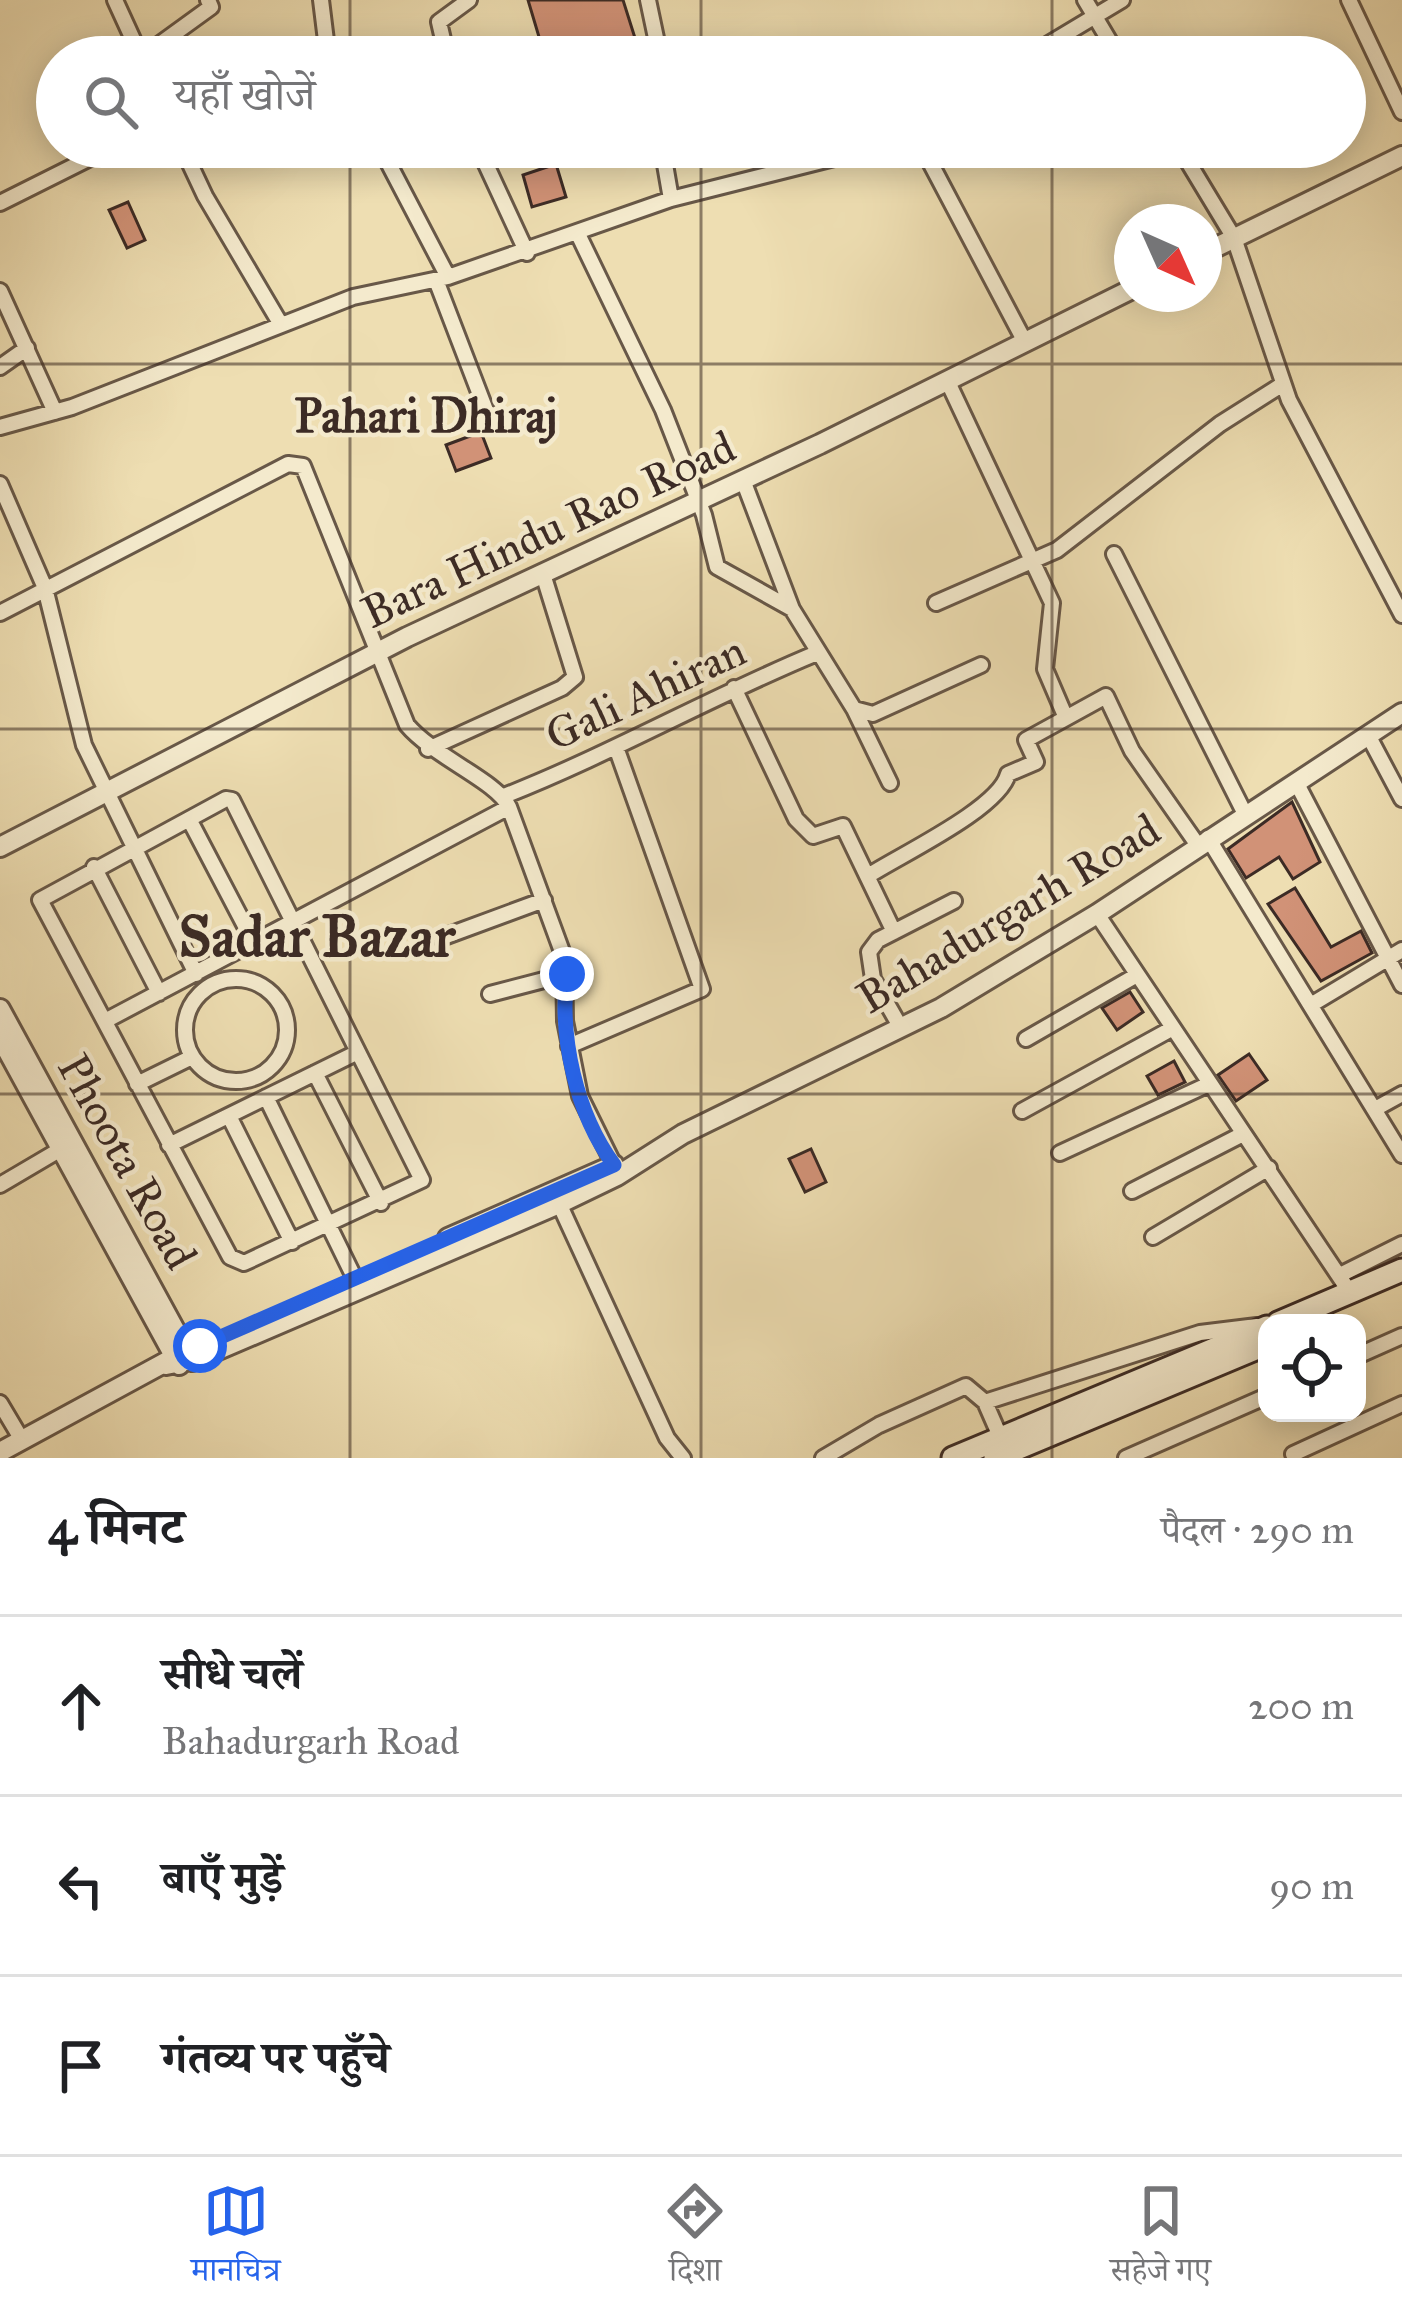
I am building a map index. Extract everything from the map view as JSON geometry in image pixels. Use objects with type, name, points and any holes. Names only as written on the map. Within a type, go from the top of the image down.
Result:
[{"type":"main road","points":[[1294,1314],[1346,1285],[1402,1270]]},
{"type":"main road","points":[[1338,1314],[1402,1286]]},
{"type":"main road","points":[[1003,1451],[1258,1330]]},
{"type":"main road","points":[[953,1458],[1003,1451],[1258,1348]]},
{"type":"street","points":[[115,0],[131,36]]},
{"type":"street","points":[[171,36],[212,7],[208,0]]},
{"type":"street","points":[[321,0],[325,36]]},
{"type":"street","points":[[443,36],[439,22],[470,0]]},
{"type":"street","points":[[648,0],[656,36]]},
{"type":"street","points":[[1085,0],[1106,36]]},
{"type":"street","points":[[1060,36],[1122,0]]},
{"type":"street","points":[[1349,0],[1402,112]]},
{"type":"street","points":[[1222,244],[1402,157]]},
{"type":"street","points":[[0,203],[70,168]]},
{"type":"street","points":[[192,168],[280,322]]},
{"type":"street","points":[[390,168],[442,278],[488,413]]},
{"type":"street","points":[[488,168],[527,253]]},
{"type":"street","points":[[666,168],[671,200]]},
{"type":"street","points":[[0,427],[55,412],[353,297],[442,278],[527,253],[671,200],[796,168]]},
{"type":"street","points":[[933,168],[1025,342]]},
{"type":"street","points":[[1191,168],[1234,238],[1283,384],[1402,615]]},
{"type":"street","points":[[578,234],[663,410],[717,567],[792,609]]},
{"type":"street","points":[[0,291],[55,412]]},
{"type":"street","name":"Bara Hindu Rao Road","points":[[0,847],[378,652],[1114,298]]},
{"type":"street","points":[[0,367],[27,348]]},
{"type":"street","points":[[947,380],[1052,603],[1045,669],[1066,718]]},
{"type":"street","points":[[936,603],[1033,563],[1076,538],[1220,424],[1283,384]]},
{"type":"street","name":"Gali Ahiran","points":[[45,588],[298,464],[335,537],[407,725],[428,749],[506,802],[734,688],[817,653]]},
{"type":"street","points":[[743,480],[792,609],[854,709],[890,783]]},
{"type":"street","points":[[0,484],[45,588],[84,745],[104,793],[201,971],[224,1003]]},
{"type":"street","points":[[1114,554],[1245,814]]},
{"type":"street","points":[[428,749],[562,688],[575,677],[543,574]]},
{"type":"street","points":[[0,613],[45,588]]},
{"type":"street","points":[[854,709],[873,714],[981,665]]},
{"type":"street","points":[[734,688],[796,819],[813,836],[843,826],[894,932]]},
{"type":"street","points":[[868,876],[963,822],[1006,784],[1008,774],[1036,762],[1026,740],[1106,696],[1132,751],[1203,841],[1313,1003],[1402,1155]]},
{"type":"street","name":"Bahadurgarh Road","points":[[180,1360],[556,1198],[901,1028],[1097,914],[1402,713]]},
{"type":"street","points":[[1368,735],[1402,800]]},
{"type":"street","points":[[569,1046],[702,988],[617,750]]},
{"type":"street","points":[[1295,782],[1395,954],[1402,985]]},
{"type":"street","points":[[232,800],[421,1175],[416,1186],[382,1203],[244,1263],[234,1261],[40,899],[189,819],[232,800]]},
{"type":"street","points":[[105,1021],[506,802],[567,974],[569,1046],[584,1110],[616,1170]]},
{"type":"street","points":[[189,819],[254,943]]},
{"type":"street","points":[[94,867],[160,992]]},
{"type":"street","points":[[441,938],[544,900]]},
{"type":"street","points":[[901,1028],[867,959],[872,945],[954,902]]},
{"type":"street","points":[[1097,914],[1346,1285],[1402,1244]]},
{"type":"street","points":[[1313,1003],[1395,954]]},
{"type":"street","points":[[490,994],[567,974]]},
{"type":"street","points":[[1026,1040],[1137,975]]},
{"type":"street","points":[[255,982],[280,1003],[288,1035],[283,1052],[259,1077],[224,1081],[192,1057],[184,1030],[187,1014],[214,984],[255,982]]},
{"type":"street","name":"Phoota Road","points":[[0,1009],[180,1360]]},
{"type":"street","points":[[1022,1111],[1173,1028]]},
{"type":"street","name":"Phoota Road","points":[[0,1037],[180,1360]]},
{"type":"street","points":[[169,1145],[358,1052]]},
{"type":"street","points":[[137,1084],[192,1057]]},
{"type":"street","points":[[315,1073],[382,1203]]},
{"type":"street","points":[[259,1077],[355,1279]]},
{"type":"street","points":[[1060,1153],[1209,1084]]},
{"type":"street","points":[[1375,1109],[1402,1094]]},
{"type":"street","points":[[229,1116],[292,1242]]},
{"type":"street","points":[[1132,1191],[1243,1134]]},
{"type":"street","points":[[0,1185],[61,1149]]},
{"type":"street","points":[[1153,1237],[1269,1168]]},
{"type":"street","points":[[556,1198],[667,1438],[683,1458]]},
{"type":"street","name":"Bahadurgarh Road","points":[[0,1452],[180,1360],[355,1279],[556,1198]]},
{"type":"street","points":[[986,1402],[1200,1333],[1258,1327]]},
{"type":"street","points":[[1366,1352],[1402,1336]]},
{"type":"street","points":[[823,1458],[962,1388],[974,1388],[986,1402],[1003,1451]]},
{"type":"street","points":[[1126,1458],[1258,1400]]},
{"type":"street","points":[[0,1402],[22,1440]]},
{"type":"street","points":[[1293,1454],[1402,1404]]},
{"type":"building","points":[[528,0],[623,0],[634,36],[539,36]]},
{"type":"building","points":[[557,168],[566,197],[532,207],[523,175]]},
{"type":"building","points":[[128,202],[145,240],[127,248],[109,210]]},
{"type":"building","points":[[481,432],[491,458],[456,471],[446,445]]},
{"type":"building","points":[[1292,802],[1320,862],[1293,879],[1279,857],[1246,878],[1228,849]]},
{"type":"building","points":[[1295,888],[1331,947],[1361,931],[1372,953],[1321,981],[1268,904]]},
{"type":"building","points":[[1130,992],[1143,1012],[1117,1030],[1102,1008]]},
{"type":"building","points":[[1249,1054],[1267,1080],[1236,1101],[1218,1075]]},
{"type":"building","points":[[1174,1061],[1185,1082],[1158,1095],[1147,1076]]},
{"type":"building","points":[[811,1149],[826,1182],[805,1192],[789,1159]]},
{"type":"district","name":"Pahari Dhiraj","points":[[426,415]]},
{"type":"district","name":"Sadar Bazar","points":[[317,936]]},
{"type":"route","points":[[200,1346],[614,1165],[597,1139],[580,1096],[565,1022],[567,974]]}]
